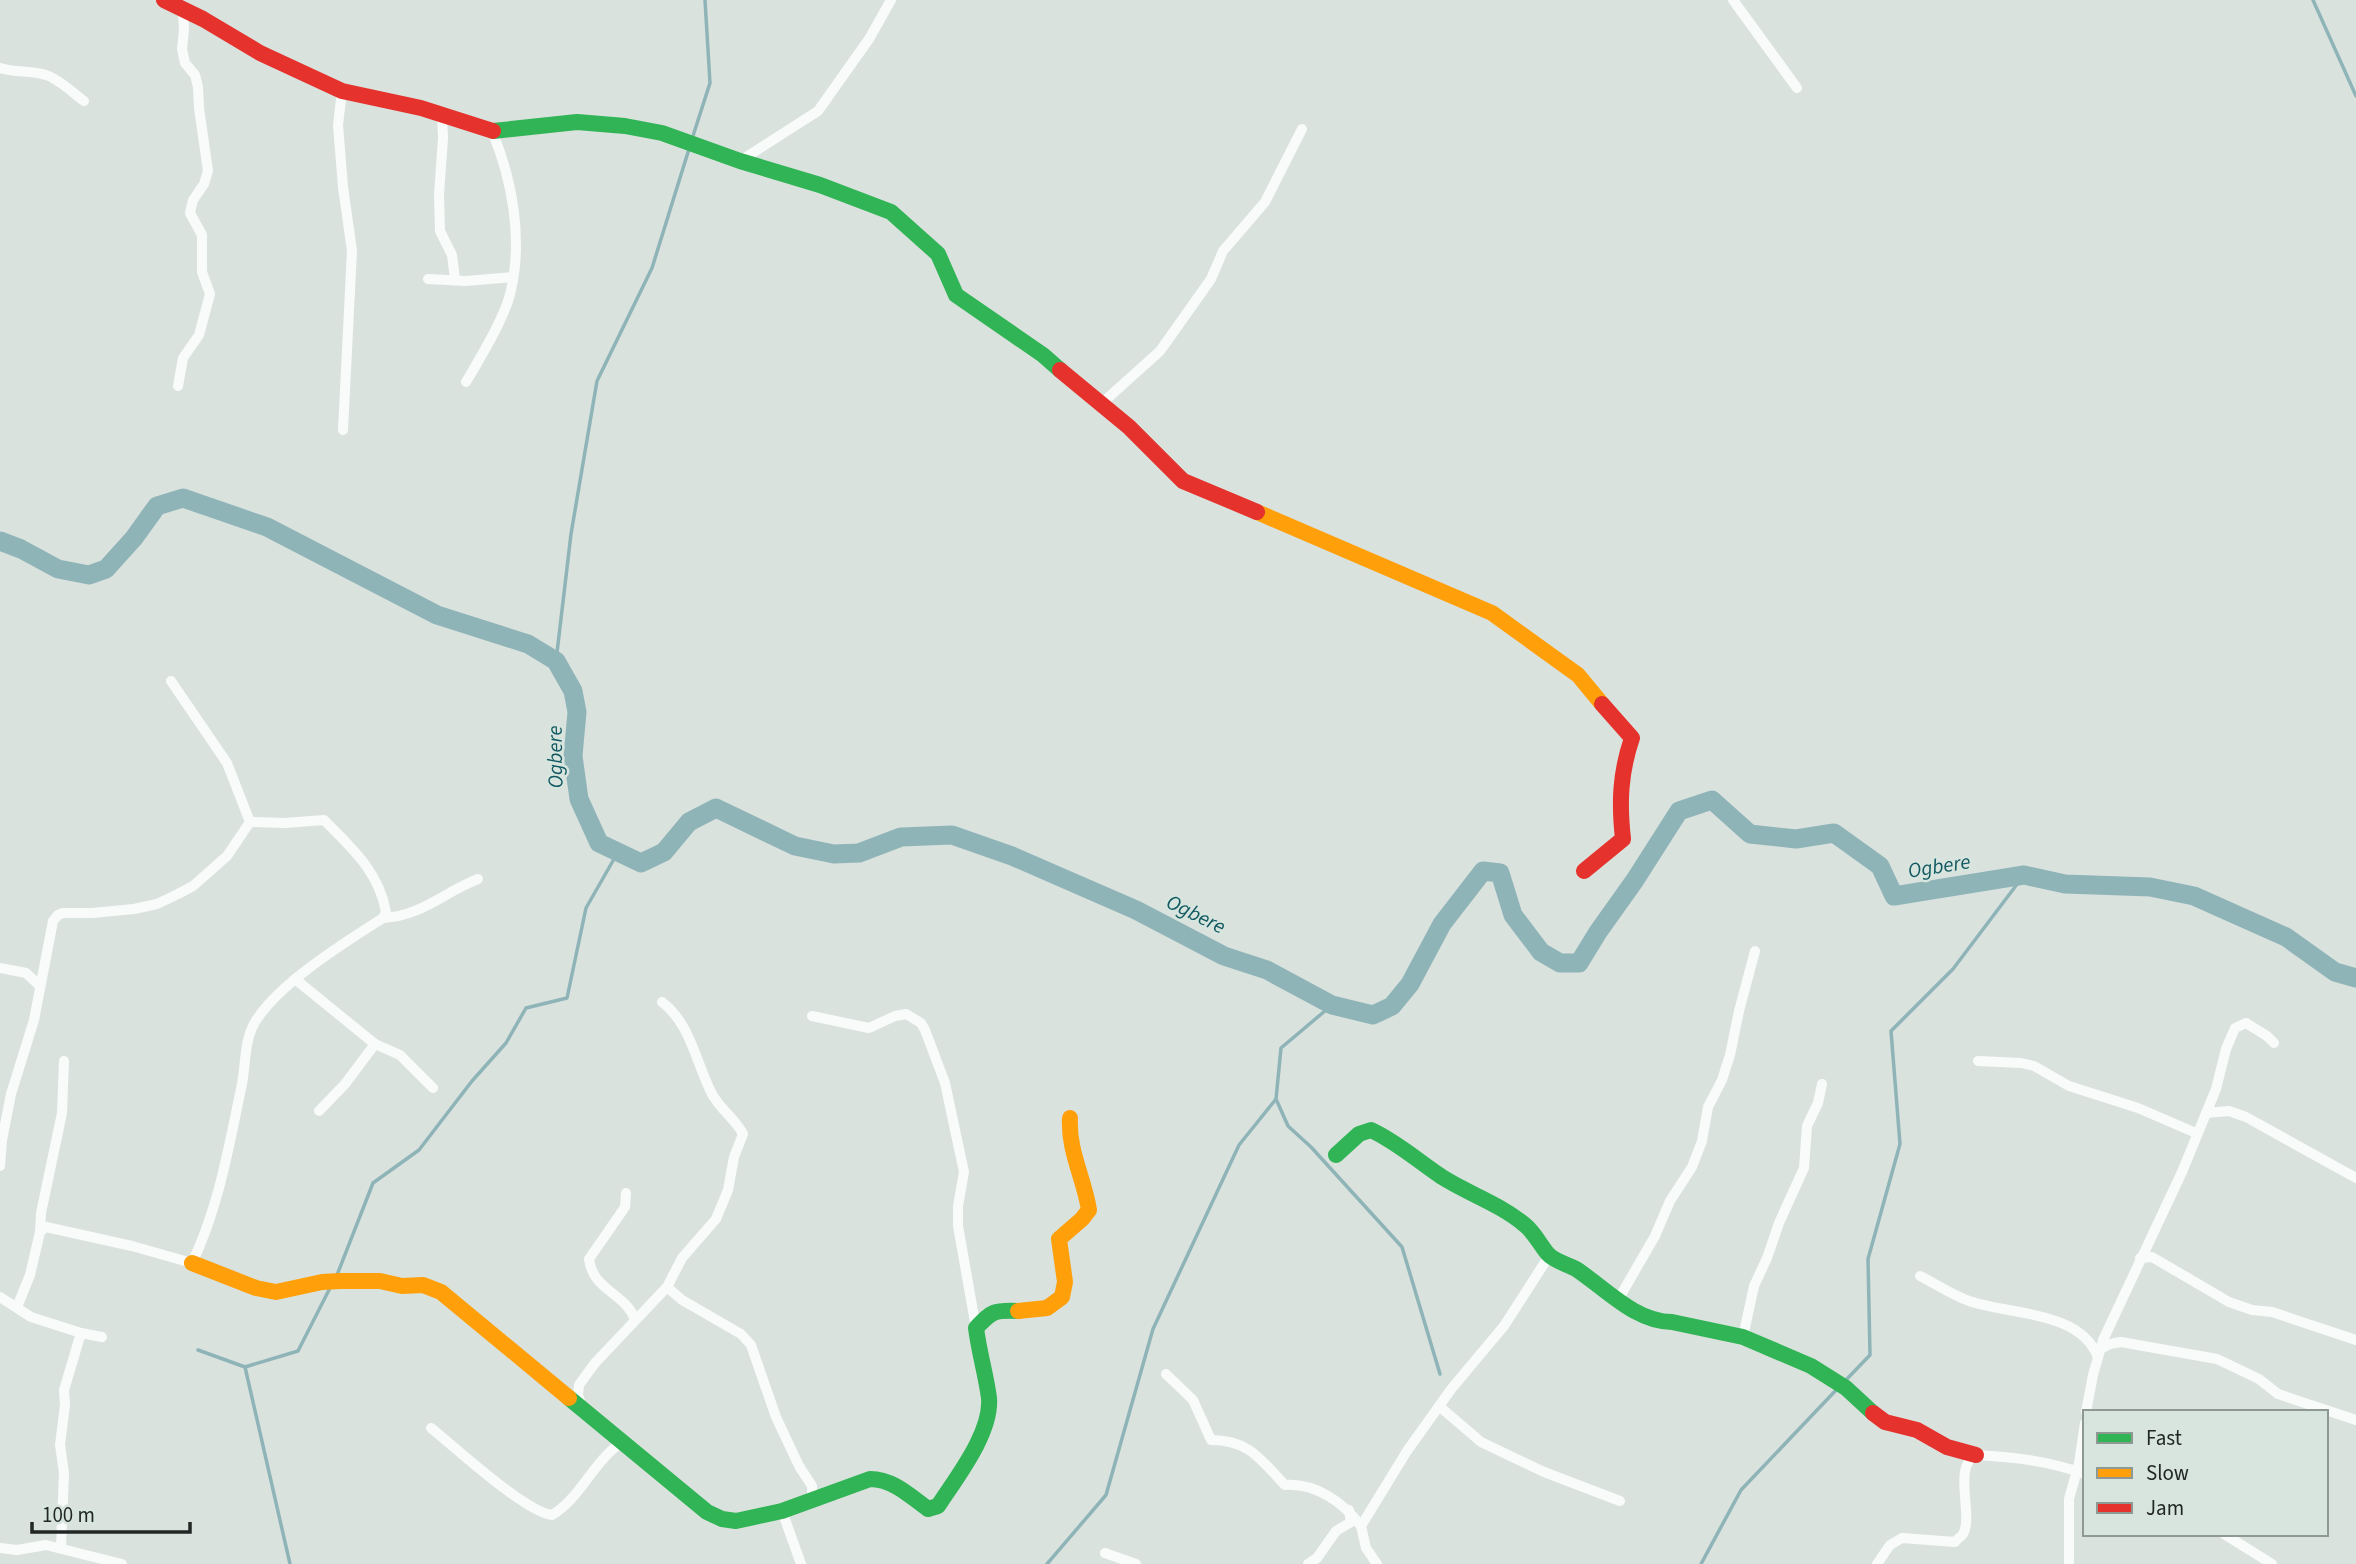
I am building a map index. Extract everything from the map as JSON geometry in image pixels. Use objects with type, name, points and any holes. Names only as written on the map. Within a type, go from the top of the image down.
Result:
[{"type":"street","points":[[164,0],[203,19],[260,53],[342,91],[421,108],[492,131],[577,122],[625,126],[662,133],[740,161],[820,185],[891,212],[938,254],[956,295],[1043,355],[1129,427],[1183,481],[1492,613],[1578,675],[1632,738],[1621,769],[1618,799],[1623,839],[1584,870]]},
{"type":"street","points":[[740,161],[818,111],[869,39],[891,0]]},
{"type":"street","points":[[1733,0],[1797,88]]},
{"type":"street","points":[[178,386],[183,358],[199,335],[210,294],[202,272],[202,235],[190,213],[193,200],[204,184],[208,171],[198,87],[195,75],[185,63],[182,49],[183,10]]},
{"type":"street","points":[[0,68],[11,72],[28,71],[48,75],[84,101]]},
{"type":"street","points":[[342,91],[338,125],[352,251],[343,430]]},
{"type":"street","points":[[442,115],[440,230],[452,255],[455,279]]},
{"type":"street","points":[[1100,405],[1160,351],[1212,279],[1223,251],[1265,202],[1302,129]]},
{"type":"street","points":[[466,382],[511,291],[513,277],[511,188],[492,131]]},
{"type":"street","points":[[428,279],[489,281],[513,277]]},
{"type":"street","points":[[171,681],[227,763],[250,822]]},
{"type":"street","points":[[250,822],[324,820],[352,848],[380,886],[386,912],[383,918]]},
{"type":"street","points":[[0,1166],[1,1140],[11,1094],[34,1020],[53,921],[58,915],[134,909],[157,904],[193,887],[227,856],[250,822]]},
{"type":"street","points":[[192,1263],[216,1201],[245,1068],[248,1036],[257,1019],[295,979],[383,918],[412,913],[458,886],[478,879]]},
{"type":"street","points":[[1618,1300],[1655,1236],[1670,1201],[1692,1167],[1702,1141],[1708,1107],[1722,1080],[1730,1055],[1755,951]]},
{"type":"street","points":[[0,968],[26,973],[40,986]]},
{"type":"street","points":[[295,979],[375,1044],[400,1055],[433,1087]]},
{"type":"street","points":[[582,1407],[578,1395],[579,1385],[595,1363],[667,1287],[682,1258],[716,1219],[728,1190],[734,1157],[743,1134],[738,1124],[723,1110],[711,1093],[694,1048],[670,1007],[662,1002]]},
{"type":"street","points":[[40,1232],[46,1227],[59,1229],[144,1249],[192,1263],[256,1288],[276,1292],[340,1281],[423,1285],[441,1292],[707,1512],[722,1519],[736,1521],[782,1511],[870,1479],[881,1479],[928,1509],[933,1509],[938,1506],[978,1442],[987,1417],[989,1400],[979,1357],[958,1226],[957,1206],[964,1172],[945,1083],[925,1030],[920,1023],[906,1014],[869,1028],[812,1016]]},
{"type":"street","points":[[2087,1410],[2099,1353],[2217,1089],[2235,1028],[2246,1023],[2274,1043]]},
{"type":"street","points":[[319,1111],[345,1084],[375,1044]]},
{"type":"street","points":[[17,1307],[30,1275],[40,1232],[41,1213],[62,1113],[64,1060]]},
{"type":"street","points":[[1978,1061],[2034,1066],[2069,1086],[2138,1108],[2196,1133]]},
{"type":"street","points":[[1743,1337],[1754,1286],[1804,1168],[1807,1126],[1818,1103],[1822,1084]]},
{"type":"street","points":[[2206,1113],[2229,1111],[2246,1117],[2356,1178]]},
{"type":"street","points":[[976,1328],[990,1313],[998,1310],[1048,1308],[1062,1296],[1065,1288],[1059,1239],[1068,1229],[1081,1222],[1089,1210],[1084,1183],[1069,1146],[1067,1136],[1070,1118]]},
{"type":"street","points":[[1336,1155],[1360,1134],[1371,1130],[1387,1137],[1444,1178],[1490,1202],[1525,1225],[1549,1256],[1574,1268],[1640,1314],[1660,1322],[1672,1322],[1743,1337],[1811,1366],[1841,1385],[1885,1422],[1917,1430],[1947,1447],[1976,1455],[2023,1458],[2080,1472]]},
{"type":"street","points":[[626,1193],[625,1207],[589,1259],[594,1278],[632,1310],[635,1319]]},
{"type":"street","points":[[1361,1526],[1407,1451],[1439,1406],[1504,1326],[1549,1256]]},
{"type":"street","points":[[2140,1258],[2152,1257],[2229,1302],[2252,1310],[2272,1312],[2356,1340]]},
{"type":"street","points":[[1920,1276],[1968,1300],[2055,1321],[2082,1333],[2099,1353]]},
{"type":"street","points":[[667,1287],[682,1300],[741,1334],[751,1345],[776,1417],[799,1466],[812,1486],[813,1499]]},
{"type":"street","points":[[0,1297],[31,1317],[102,1337]]},
{"type":"street","points":[[61,1547],[64,1473],[60,1446],[64,1390],[81,1333]]},
{"type":"street","points":[[2099,1353],[2121,1342],[2217,1359],[2259,1379],[2271,1391],[2326,1410]]},
{"type":"street","points":[[1166,1374],[1193,1401],[1211,1440],[1228,1440],[1243,1445],[1285,1485],[1299,1484],[1328,1495],[1349,1510],[1361,1526],[1366,1548],[1377,1564]]},
{"type":"street","points":[[1439,1406],[1481,1442],[1544,1472],[1620,1501]]},
{"type":"street","points":[[2328,1411],[2356,1420]]},
{"type":"street","points":[[431,1429],[523,1501],[543,1514],[552,1515],[571,1499],[611,1449],[624,1441]]},
{"type":"street","points":[[2069,1564],[2069,1499],[2080,1472],[2083,1443]]},
{"type":"street","points":[[1877,1564],[1890,1545],[1902,1538],[1955,1542],[1963,1534],[1963,1495],[1968,1463],[1971,1457],[1976,1455]]},
{"type":"street","points":[[1308,1564],[1317,1558],[1336,1531],[1351,1522],[1349,1510]]},
{"type":"street","points":[[782,1511],[801,1564]]},
{"type":"street","points":[[2227,1536],[2272,1564]]},
{"type":"street","points":[[0,1548],[17,1550],[46,1545],[122,1564]]},
{"type":"street","points":[[1105,1553],[1136,1564]]},
{"type":"waterway","points":[[692,139],[710,83],[705,0]]},
{"type":"waterway","points":[[2313,0],[2356,96]]},
{"type":"waterway","points":[[556,661],[571,534],[597,381],[652,268],[689,149]]},
{"type":"waterway","name":"Ogbere","points":[[0,541],[58,569],[89,575],[106,569],[134,538],[157,506],[183,498],[267,527],[437,615],[528,644],[556,661],[573,691],[577,712],[573,756],[579,799],[599,843],[641,863],[664,852],[689,822],[716,808],[795,846],[834,854],[859,853],[901,837],[952,835],[1012,856],[1136,910],[1224,956],[1267,970],[1332,1005],[1373,1015],[1392,1006],[1410,984],[1442,924],[1483,871],[1500,873],[1513,915],[1541,952],[1560,963],[1579,963],[1679,811],[1712,800],[1750,834],[1796,839],[1834,833],[1880,866],[1894,896],[2024,875],[2065,884],[2150,887],[2194,896],[2286,937],[2335,972],[2356,978]]},
{"type":"waterway","points":[[337,1275],[373,1183],[419,1150],[472,1081],[506,1043],[526,1008],[567,998],[586,908],[618,852]]},
{"type":"waterway","points":[[1844,1382],[1870,1355],[1868,1259],[1900,1144],[1891,1031],[1953,969],[2024,875]]},
{"type":"waterway","points":[[1047,1564],[1106,1495],[1153,1329],[1239,1145],[1276,1099],[1281,1048],[1332,1005]]},
{"type":"waterway","points":[[1276,1099],[1288,1126],[1311,1147],[1402,1247],[1440,1374]]},
{"type":"waterway","points":[[198,1350],[245,1367],[298,1351],[330,1288]]},
{"type":"waterway","points":[[245,1367],[290,1564]]},
{"type":"waterway","points":[[1701,1564],[1741,1490],[1838,1388]]},
{"type":"traffic: fast","points":[[493,131],[577,122],[625,126],[662,133],[740,161],[820,185],[891,212],[938,254],[956,295],[1043,355],[1060,370]]},
{"type":"traffic: fast","points":[[1336,1155],[1359,1134],[1371,1130],[1399,1146],[1442,1177],[1515,1218],[1532,1232],[1557,1261],[1576,1269],[1633,1310],[1658,1321],[1743,1337],[1811,1366],[1846,1388],[1873,1413]]},
{"type":"traffic: fast","points":[[569,1398],[707,1512],[722,1519],[736,1521],[782,1511],[870,1479],[894,1485],[928,1509],[938,1506],[963,1469],[985,1426],[989,1398],[976,1328],[994,1313],[1018,1311]]},
{"type":"traffic: slow","points":[[1257,512],[1492,613],[1578,675],[1602,704]]},
{"type":"traffic: slow","points":[[1018,1311],[1047,1308],[1062,1297],[1065,1282],[1059,1239],[1089,1210],[1071,1142],[1070,1118]]},
{"type":"traffic: slow","points":[[192,1263],[256,1288],[276,1292],[340,1281],[423,1285],[441,1292],[569,1398]]},
{"type":"traffic: jam","points":[[164,0],[203,19],[260,53],[342,91],[421,108],[493,131]]},
{"type":"traffic: jam","points":[[1060,370],[1129,427],[1183,481],[1257,512]]},
{"type":"traffic: jam","points":[[1584,871],[1623,839],[1622,788],[1632,738],[1602,704]]},
{"type":"traffic: jam","points":[[1873,1413],[1885,1422],[1917,1430],[1947,1447],[1976,1455]]}]
